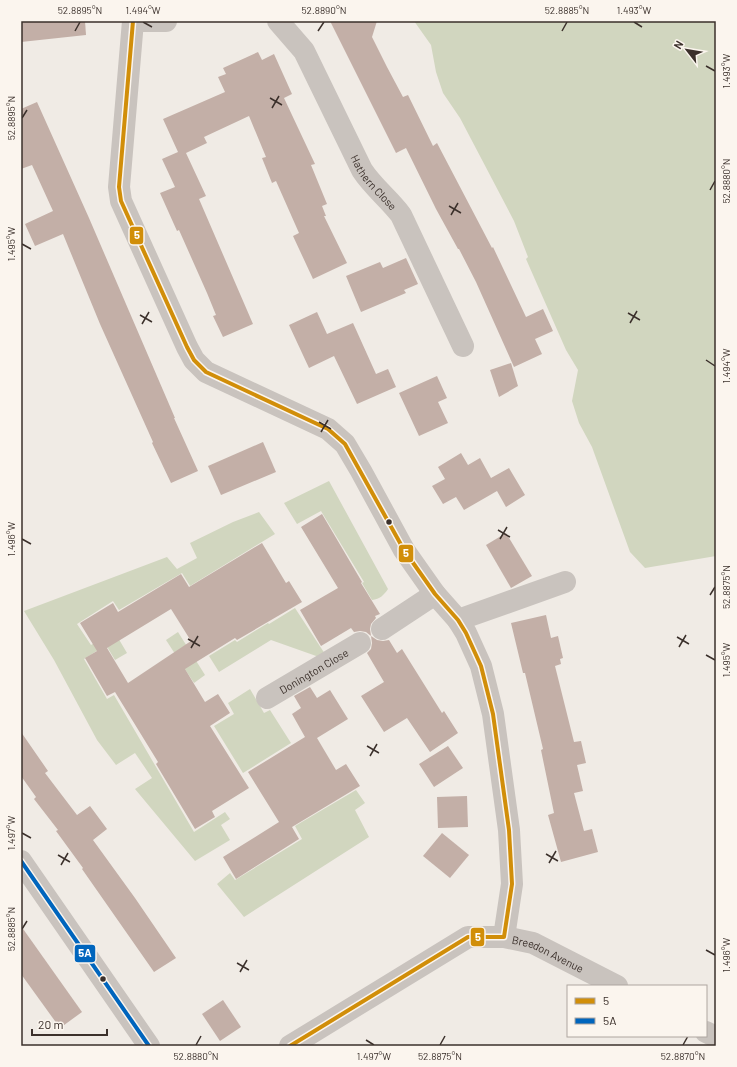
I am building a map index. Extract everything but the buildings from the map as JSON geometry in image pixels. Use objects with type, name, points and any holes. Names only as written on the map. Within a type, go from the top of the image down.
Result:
[{"type":"street","points":[[166,21],[133,21],[119,187],[121,201],[194,360],[206,372],[328,429],[345,444],[404,550],[435,594],[458,620],[466,633],[481,666],[493,714],[509,830],[512,884],[504,937]]},
{"type":"street","name":"Hathern Close","points":[[278,21],[304,51],[368,180],[395,206],[401,215],[463,346]]},
{"type":"street","points":[[458,620],[565,582]]},
{"type":"street","points":[[382,628],[435,594]]},
{"type":"street","name":"Donington Close","points":[[267,698],[360,643]]},
{"type":"street","points":[[21,861],[149,1046]]},
{"type":"street","name":"Breedon Avenue","points":[[290,1046],[468,937],[504,937],[533,943],[615,985]]},
{"type":"street","points":[[707,1032],[716,1037]]},
{"type":"green space","points":[[414,21],[716,21],[716,556],[645,568],[630,552],[592,447],[579,423],[572,401],[578,370],[566,350],[526,259],[528,257],[514,221],[460,118],[443,93],[436,72],[431,45]]},
{"type":"green space","points":[[329,481],[388,589],[380,598],[372,600],[362,583],[364,582],[321,511],[297,524],[284,503]]},
{"type":"green space","points":[[259,512],[275,534],[190,586],[182,573],[119,610],[113,601],[77,624],[91,645],[114,631],[127,653],[115,660],[106,645],[84,659],[107,699],[114,695],[194,832],[225,812],[230,819],[221,825],[230,840],[195,861],[135,789],[152,778],[135,753],[116,765],[97,740],[54,660],[24,611],[167,557],[177,569],[197,558],[190,543],[233,522]]},
{"type":"green space","points":[[295,608],[325,654],[319,657],[271,640],[219,672],[209,656],[235,640],[237,642]]},
{"type":"green space","points":[[178,632],[205,675],[194,683],[166,640]]},
{"type":"green space","points":[[250,689],[264,713],[270,710],[291,743],[243,773],[214,726],[234,714],[228,703]]},
{"type":"green space","points":[[356,790],[365,803],[355,810],[369,837],[244,917],[217,884],[230,873],[235,880],[302,839],[295,826]]},
{"type":"transit line","name":"5","points":[[133,21],[119,187],[121,201],[187,347],[194,360],[206,372],[328,429],[345,444],[404,550],[435,594],[458,620],[466,633],[481,666],[493,714],[509,830],[512,884],[504,937],[468,937],[290,1046]]},
{"type":"transit line","name":"5A","points":[[21,861],[149,1046]]}]
